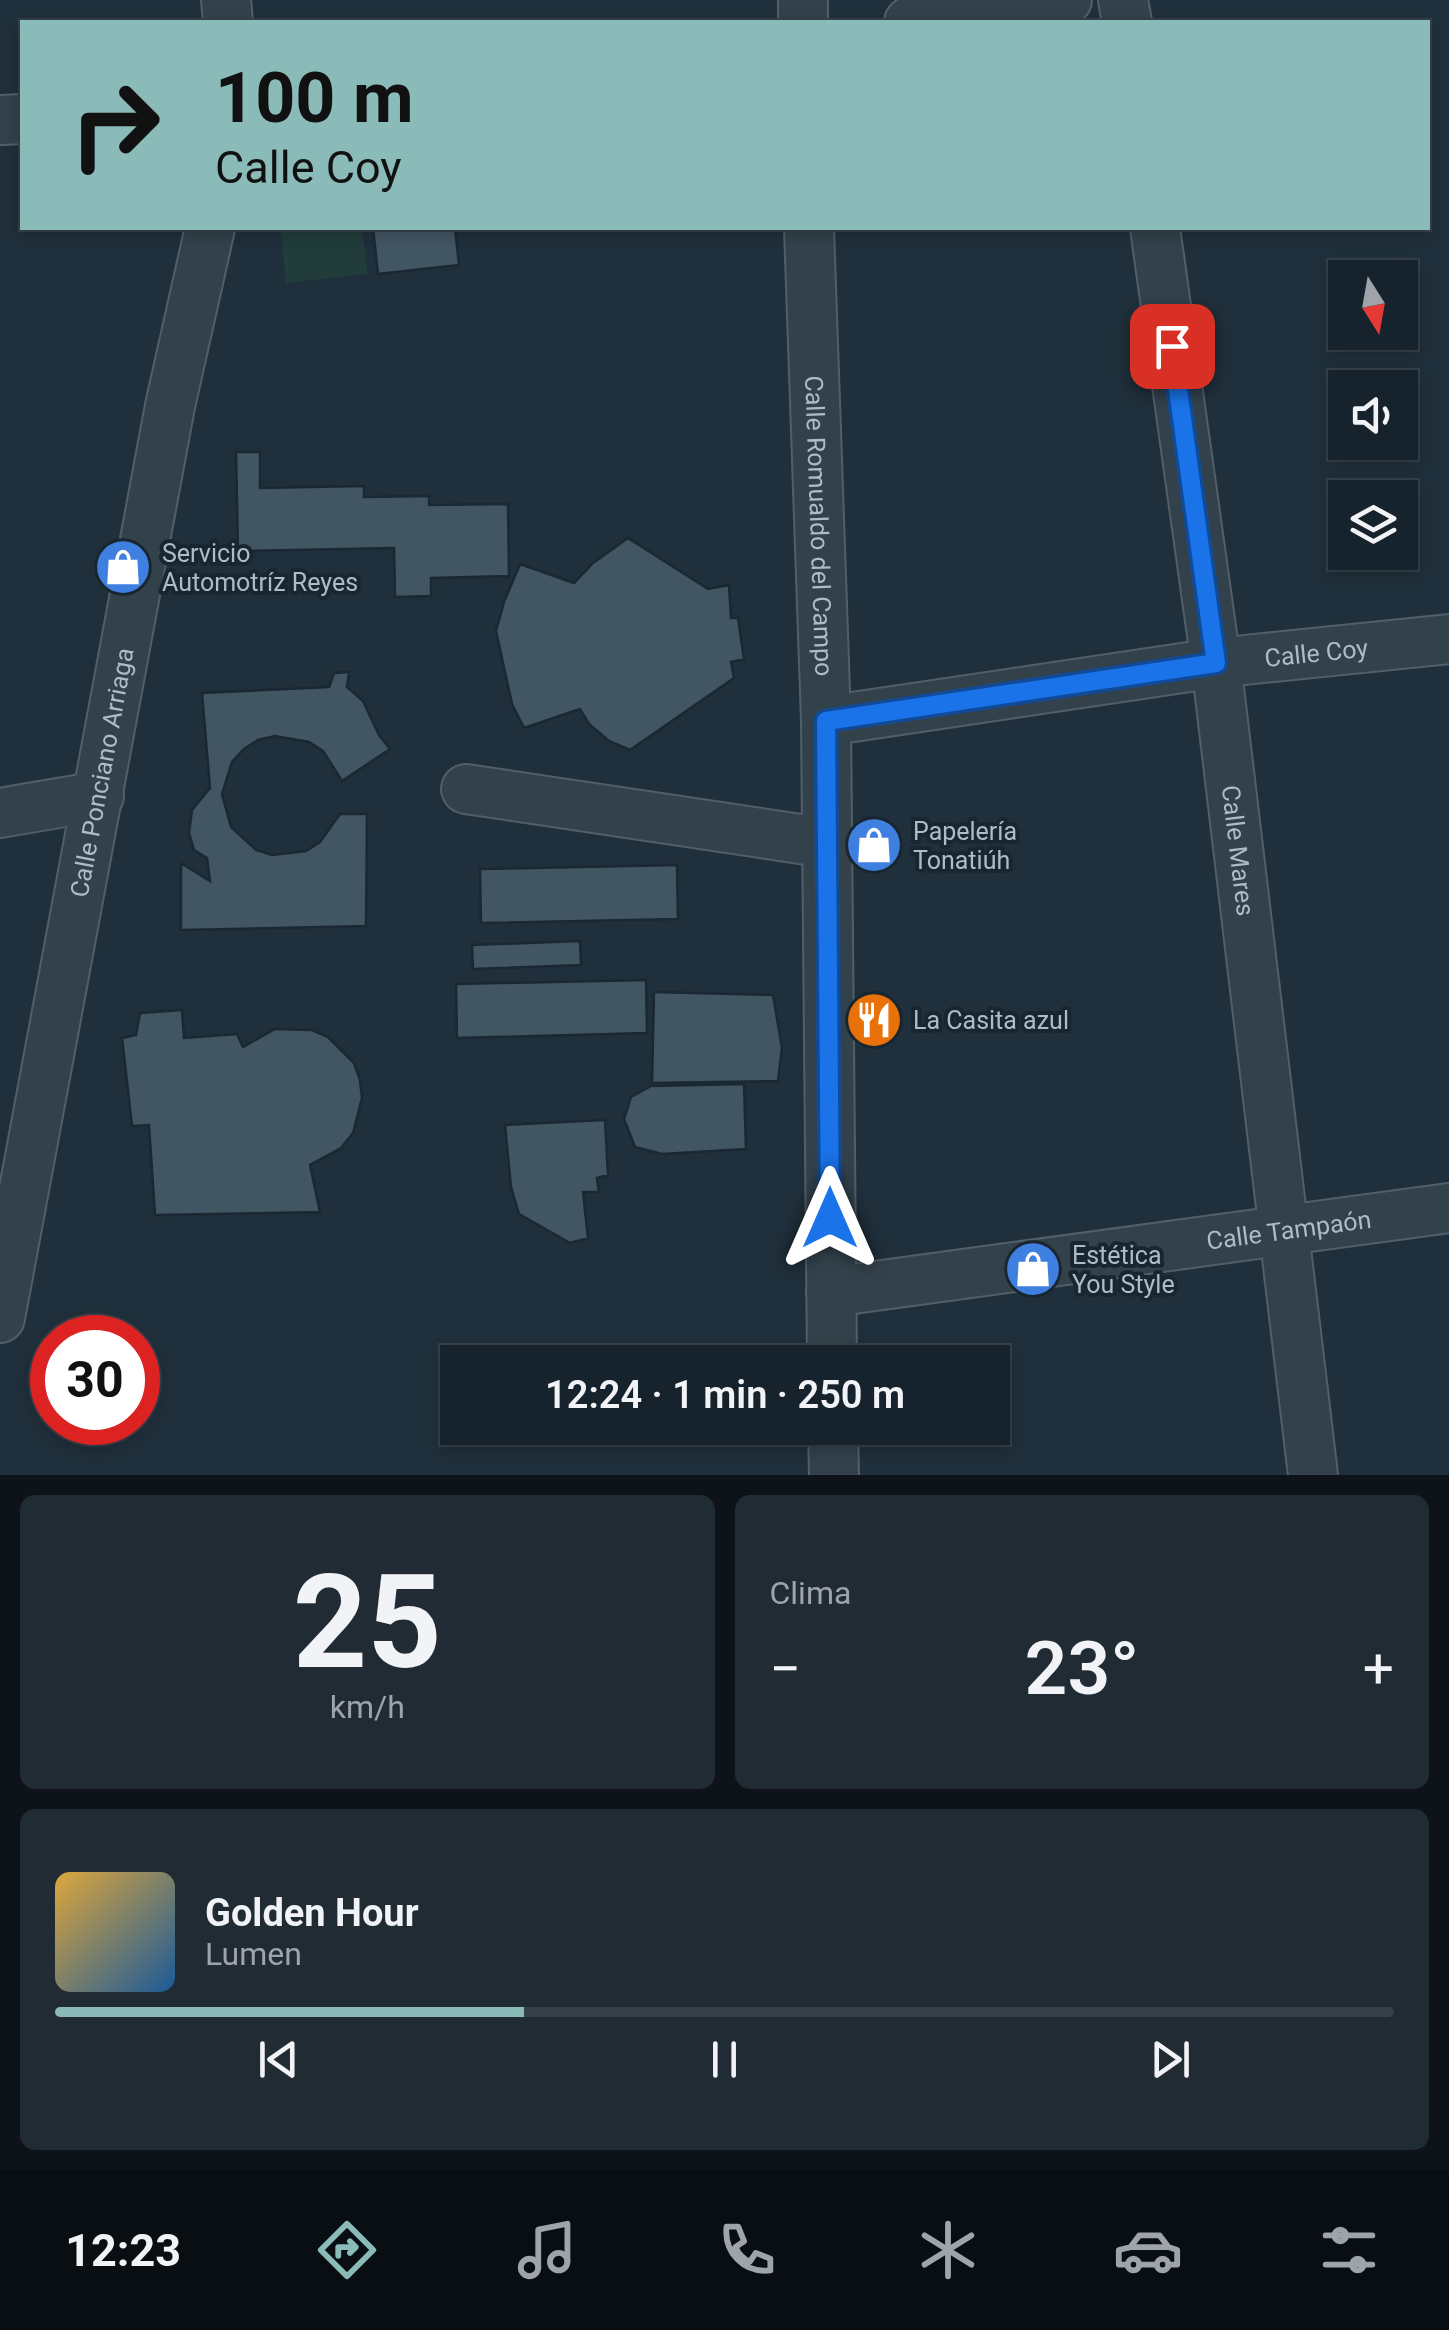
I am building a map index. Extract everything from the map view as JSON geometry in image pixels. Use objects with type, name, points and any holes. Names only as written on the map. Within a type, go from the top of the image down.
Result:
[{"type":"street","points":[[923,20],[1067,0]]},
{"type":"street","name":"Calle Ponciano Arriaga","points":[[1,1308],[170,406],[210,230]]},
{"type":"street","name":"Calle Romualdo del Campo","points":[[810,230],[826,721],[832,1345]]},
{"type":"street","name":"Calle Mares","points":[[1155,230],[1216,663],[1313,1475]]},
{"type":"street","name":"Calle Coy","points":[[826,721],[1216,663],[1449,639]]},
{"type":"street","points":[[466,789],[827,843]]},
{"type":"street","points":[[0,813],[99,796]]},
{"type":"street","name":"Calle Tampaón","points":[[831,1292],[1449,1208]]},
{"type":"street","points":[[833,1445],[834,1475]]},
{"type":"green space","points":[[280,230],[362,230],[368,274],[286,283]]},
{"type":"building","points":[[373,230],[455,230],[459,265],[378,274]]},
{"type":"building","points":[[236,452],[260,452],[260,488],[364,486],[364,497],[429,496],[429,505],[508,504],[509,576],[431,578],[431,596],[395,597],[394,548],[238,551]]},
{"type":"building","points":[[628,538],[708,589],[729,585],[731,618],[738,618],[744,659],[731,662],[734,678],[630,750],[609,741],[589,724],[580,709],[524,728],[512,704],[496,631],[520,564],[574,583],[593,563]]},
{"type":"building","points":[[349,672],[347,687],[363,701],[390,749],[342,781],[323,751],[309,742],[275,736],[258,740],[232,762],[222,794],[231,827],[256,850],[272,855],[306,851],[320,842],[340,814],[367,814],[366,926],[181,930],[181,863],[210,881],[207,858],[194,850],[189,833],[192,810],[210,788],[202,693],[329,687],[334,673]]},
{"type":"building","points":[[677,865],[678,919],[481,923],[480,869]]},
{"type":"building","points":[[580,941],[581,965],[473,969],[472,945]]},
{"type":"building","points":[[646,980],[647,1033],[457,1038],[456,984]]},
{"type":"building","points":[[654,992],[773,995],[782,1048],[778,1081],[652,1083]]},
{"type":"building","points":[[182,1010],[184,1038],[237,1034],[243,1047],[275,1029],[312,1030],[328,1037],[354,1063],[362,1098],[353,1133],[341,1148],[310,1165],[320,1212],[155,1215],[149,1125],[132,1126],[122,1038],[136,1035],[140,1013]]},
{"type":"building","points":[[744,1084],[746,1149],[662,1154],[635,1147],[624,1119],[631,1097],[651,1086]]},
{"type":"building","points":[[605,1120],[608,1175],[597,1178],[599,1192],[583,1192],[588,1238],[570,1243],[519,1214],[511,1187],[505,1125]]},
{"type":"place","name":"Servicio Automotríz Reyes","points":[[123,567]]},
{"type":"place","name":"Papelería Tonatiúh","points":[[874,845]]},
{"type":"place","name":"La Casita azul","points":[[874,1020]]},
{"type":"place","name":"Estética You Style","points":[[1033,1269]]},
{"type":"route","points":[[830,1218],[826,721],[1216,663],[1172,346]]}]
